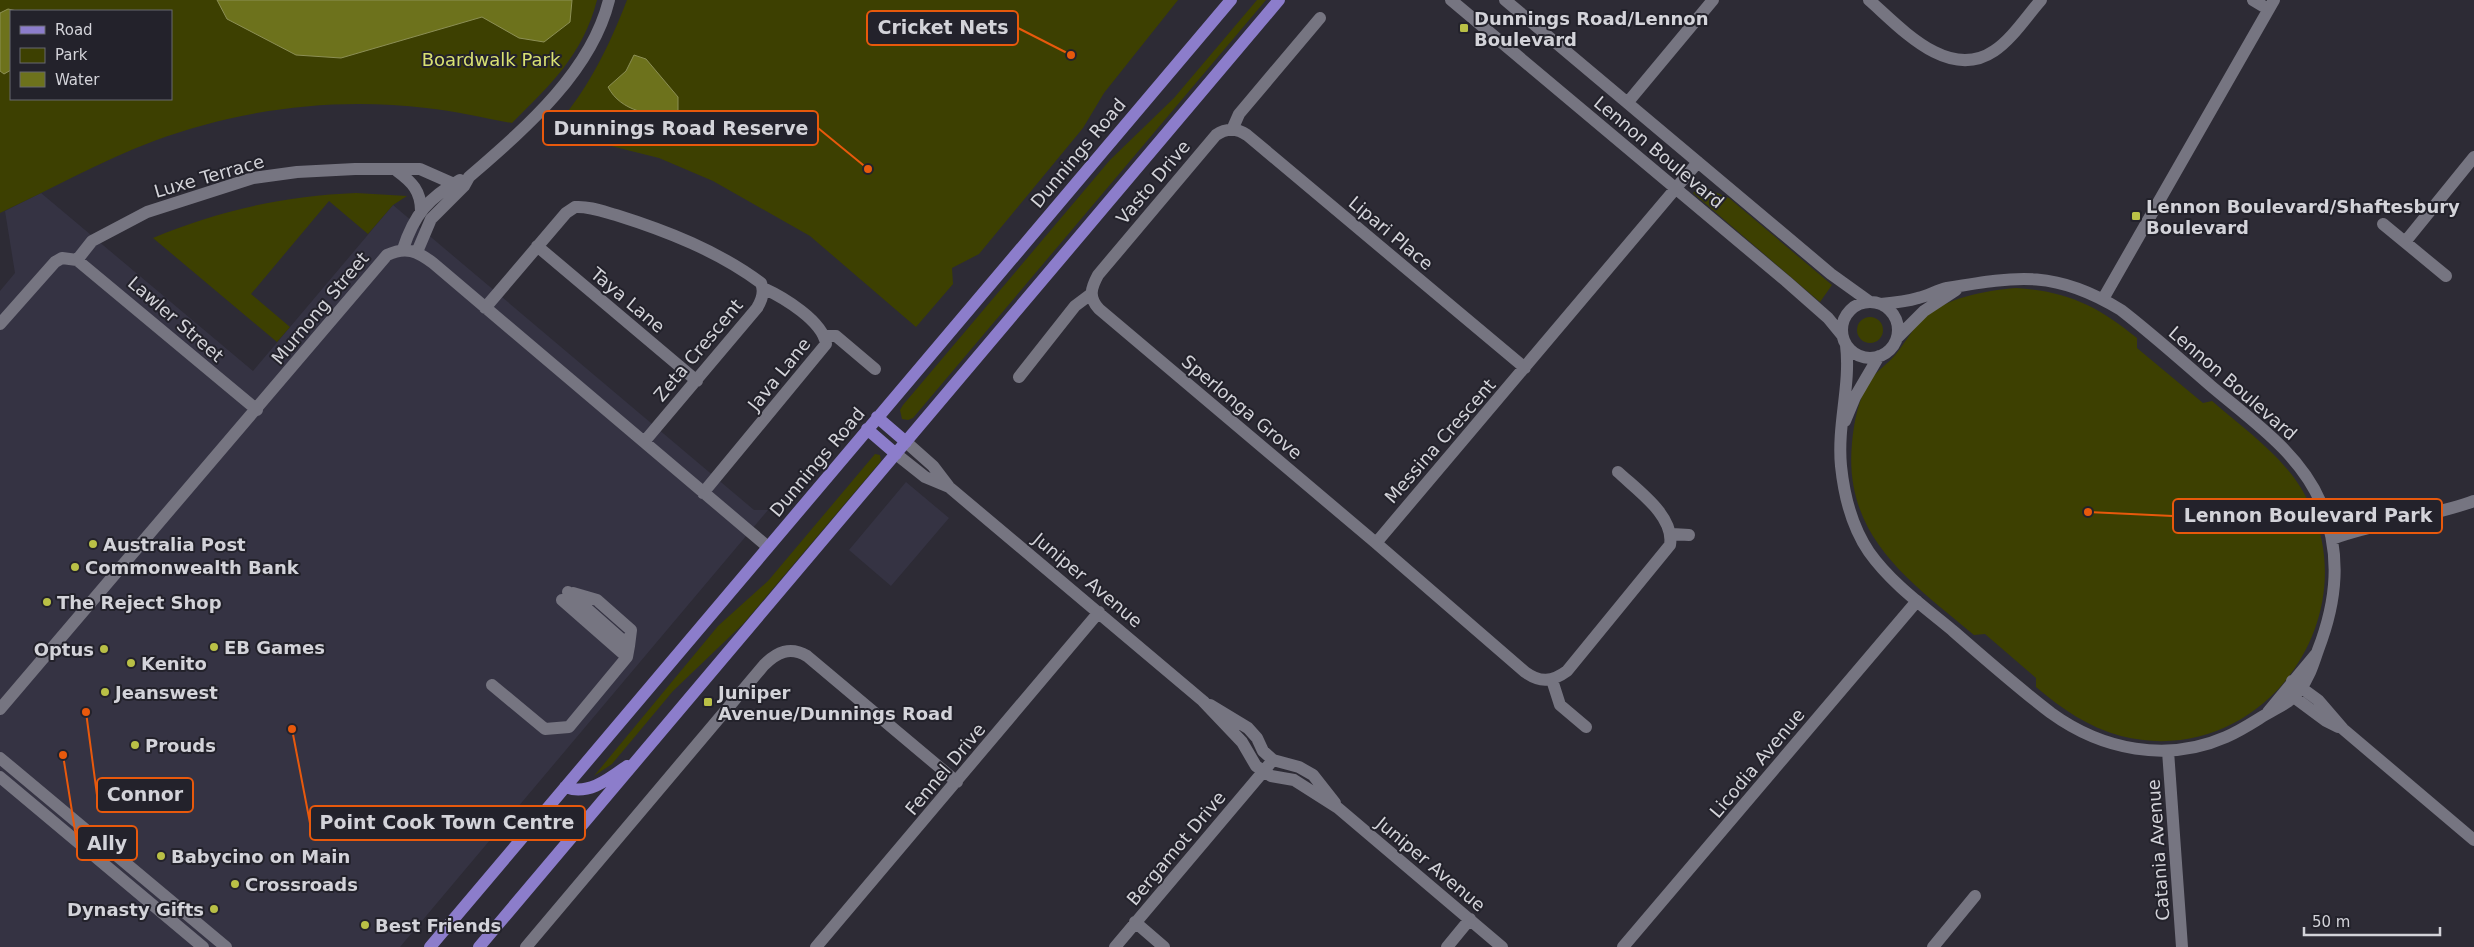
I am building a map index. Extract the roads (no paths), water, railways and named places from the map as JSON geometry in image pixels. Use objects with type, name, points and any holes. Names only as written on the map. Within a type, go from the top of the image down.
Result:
[{"type":"main road","name":"Dunnings Road","points":[[430,947],[1231,0]]},
{"type":"main road","points":[[479,947],[645,753],[1279,0]]},
{"type":"main road","points":[[877,417],[906,442]]},
{"type":"main road","points":[[867,429],[896,454]]},
{"type":"main road","points":[[565,788],[572,790],[596,786],[645,753]]},
{"type":"street","points":[[609,0],[594,38],[556,93],[519,132],[469,177],[437,195],[421,211],[409,230],[403,249],[417,252],[768,547]]},
{"type":"street","name":"Lennon Boulevard","points":[[1451,0],[1828,318],[1844,340],[1848,381],[1842,411],[1843,480],[1858,532],[1879,564],[1917,601],[2038,703],[2068,725],[2106,742],[2141,750],[2168,751],[2208,744],[2243,729],[2267,714],[2293,689],[2318,652],[2327,628],[2333,602],[2335,566],[2328,522],[2315,491],[2285,450],[2134,320],[2103,299],[2065,284],[2031,278],[1985,281],[1947,288],[1908,300],[1875,303],[1831,274],[1505,0]]},
{"type":"street","points":[[1628,102],[1714,0]]},
{"type":"street","points":[[1869,0],[1928,49],[1944,56],[1964,60],[1979,58],[1994,52],[2041,0]]},
{"type":"street","points":[[2103,299],[2271,5],[2253,0]]},
{"type":"street","points":[[1232,130],[1239,114],[1320,18]]},
{"type":"street","name":"Vasto Drive","points":[[1019,376],[1075,306],[1091,294],[1093,284],[1098,275],[1216,135],[1223,131],[1232,130]]},
{"type":"street","name":"Lipari Place","points":[[1232,130],[1247,135],[1526,368]]},
{"type":"street","points":[[2405,242],[2474,157]]},
{"type":"street","name":"Messina Crescent","points":[[1376,543],[1526,368],[1698,162]]},
{"type":"street","name":"Luxe Terrace","points":[[74,259],[92,241],[147,212],[253,178],[297,172],[354,168],[427,171],[454,184]]},
{"type":"street","points":[[397,171],[409,180],[418,191],[421,211]]},
{"type":"street","points":[[417,252],[428,224],[444,204],[464,186],[469,177]]},
{"type":"street","name":"Zeta Crescent","points":[[485,308],[566,213],[575,207],[583,206],[673,235],[713,254],[754,278],[763,288],[762,298],[757,308],[644,442]]},
{"type":"street","points":[[2383,224],[2446,276]]},
{"type":"street","name":"Taya Lane","points":[[537,246],[697,381]]},
{"type":"street","name":"Murnong Street","points":[[0,709],[199,474],[257,410],[387,255],[403,249]]},
{"type":"street","points":[[0,324],[46,270],[62,258],[74,259]]},
{"type":"street","name":"Lawler Street","points":[[74,259],[257,410]]},
{"type":"street","name":"Lennon Boulevard","points":[[1897,338],[1924,311],[1960,287]]},
{"type":"street","name":"Java Lane","points":[[703,493],[826,344],[825,336],[820,328],[782,297],[763,288]]},
{"type":"street","name":"Sperlonga Grove","points":[[1091,294],[1093,302],[1099,309],[1376,543]]},
{"type":"street","points":[[1875,303],[1891,311],[1896,320],[1897,338],[1890,349],[1879,356],[1861,356],[1844,340],[1844,320],[1856,306],[1875,303]]},
{"type":"street","points":[[825,336],[836,336],[875,369]]},
{"type":"street","name":"Lennon Boulevard","points":[[1842,433],[1852,405],[1879,356]]},
{"type":"street","name":"Juniper Avenue","points":[[906,442],[933,466],[949,488],[1203,701],[1242,742],[1252,761],[1263,772],[1270,776],[1294,780],[1338,808],[1502,947]]},
{"type":"street","name":"Juniper Avenue","points":[[896,454],[925,477],[949,488]]},
{"type":"street","points":[[1376,543],[1525,672],[1540,680],[1552,680],[1567,671],[1670,545],[1672,534],[1659,511],[1618,472]]},
{"type":"street","points":[[2332,539],[2356,530],[2428,515],[2474,501]]},
{"type":"street","points":[[1672,534],[1689,535]]},
{"type":"street","points":[[492,685],[545,729],[569,727],[628,651],[631,630],[597,600],[565,596],[628,651]]},
{"type":"street","name":"Licodia Avenue","points":[[1624,947],[1917,601]]},
{"type":"street","name":"Fennel Drive","points":[[816,947],[1099,612]]},
{"type":"street","points":[[526,947],[764,665],[782,652],[793,651],[807,656],[957,782]]},
{"type":"street","points":[[1552,680],[1560,706],[1586,727]]},
{"type":"street","points":[[2293,689],[2318,700],[2343,729],[2474,840]]},
{"type":"street","name":"Juniper Avenue","points":[[1203,701],[1248,728],[1257,738],[1263,750],[1273,760],[1299,767],[1313,775],[1338,808]]},
{"type":"street","name":"Catania Avenue","points":[[2168,751],[2182,947]]},
{"type":"street","points":[[0,758],[226,947]]},
{"type":"street","name":"Bergamot Drive","points":[[1115,947],[1273,760]]},
{"type":"street","points":[[0,777],[203,947]]},
{"type":"street","points":[[1933,947],[1975,896]]},
{"type":"street","points":[[1447,947],[1470,919]]},
{"type":"street","points":[[1135,922],[1164,947]]},
{"type":"water","points":[[217,0],[572,0],[570,22],[544,42],[519,38],[482,17],[341,58],[296,55],[227,19]]},
{"type":"water","points":[[8,9],[12,10],[10,10],[10,71],[4,74],[0,71],[0,13]]},
{"type":"water","points":[[634,55],[646,59],[678,97],[678,116],[638,111],[621,102],[608,87],[626,71]]},
{"type":"place","name":"Dunnings Road/Lennon Boulevard","points":[[1464,28]]},
{"type":"place","name":"Cricket Nets","points":[[1071,55]]},
{"type":"place","name":"Dunnings Road Reserve","points":[[868,169]]},
{"type":"place","name":"Lennon Boulevard/Shaftesbury Boulevard","points":[[2136,216]]},
{"type":"place","name":"Lennon Boulevard Park","points":[[2088,512]]},
{"type":"place","name":"Australia Post","points":[[93,544]]},
{"type":"place","name":"Commonwealth Bank","points":[[75,567]]},
{"type":"place","name":"The Reject Shop","points":[[47,602]]},
{"type":"place","name":"EB Games","points":[[214,647]]},
{"type":"place","name":"Optus","points":[[104,649]]},
{"type":"place","name":"Kenito","points":[[131,663]]},
{"type":"place","name":"Jeanswest","points":[[105,692]]},
{"type":"place","name":"Juniper Avenue/Dunnings Road","points":[[708,702]]},
{"type":"place","name":"Connor","points":[[86,712]]},
{"type":"place","name":"Point Cook Town Centre","points":[[292,729]]},
{"type":"place","name":"Prouds","points":[[135,745]]},
{"type":"place","name":"Ally","points":[[63,755]]},
{"type":"place","name":"Babycino on Main","points":[[161,856]]},
{"type":"place","name":"Crossroads","points":[[235,884]]},
{"type":"place","name":"Dynasty Gifts","points":[[214,909]]},
{"type":"place","name":"Best Friends","points":[[365,925]]},
{"type":"park label","name":"Boardwalk Park","points":[[491,59]]}]
